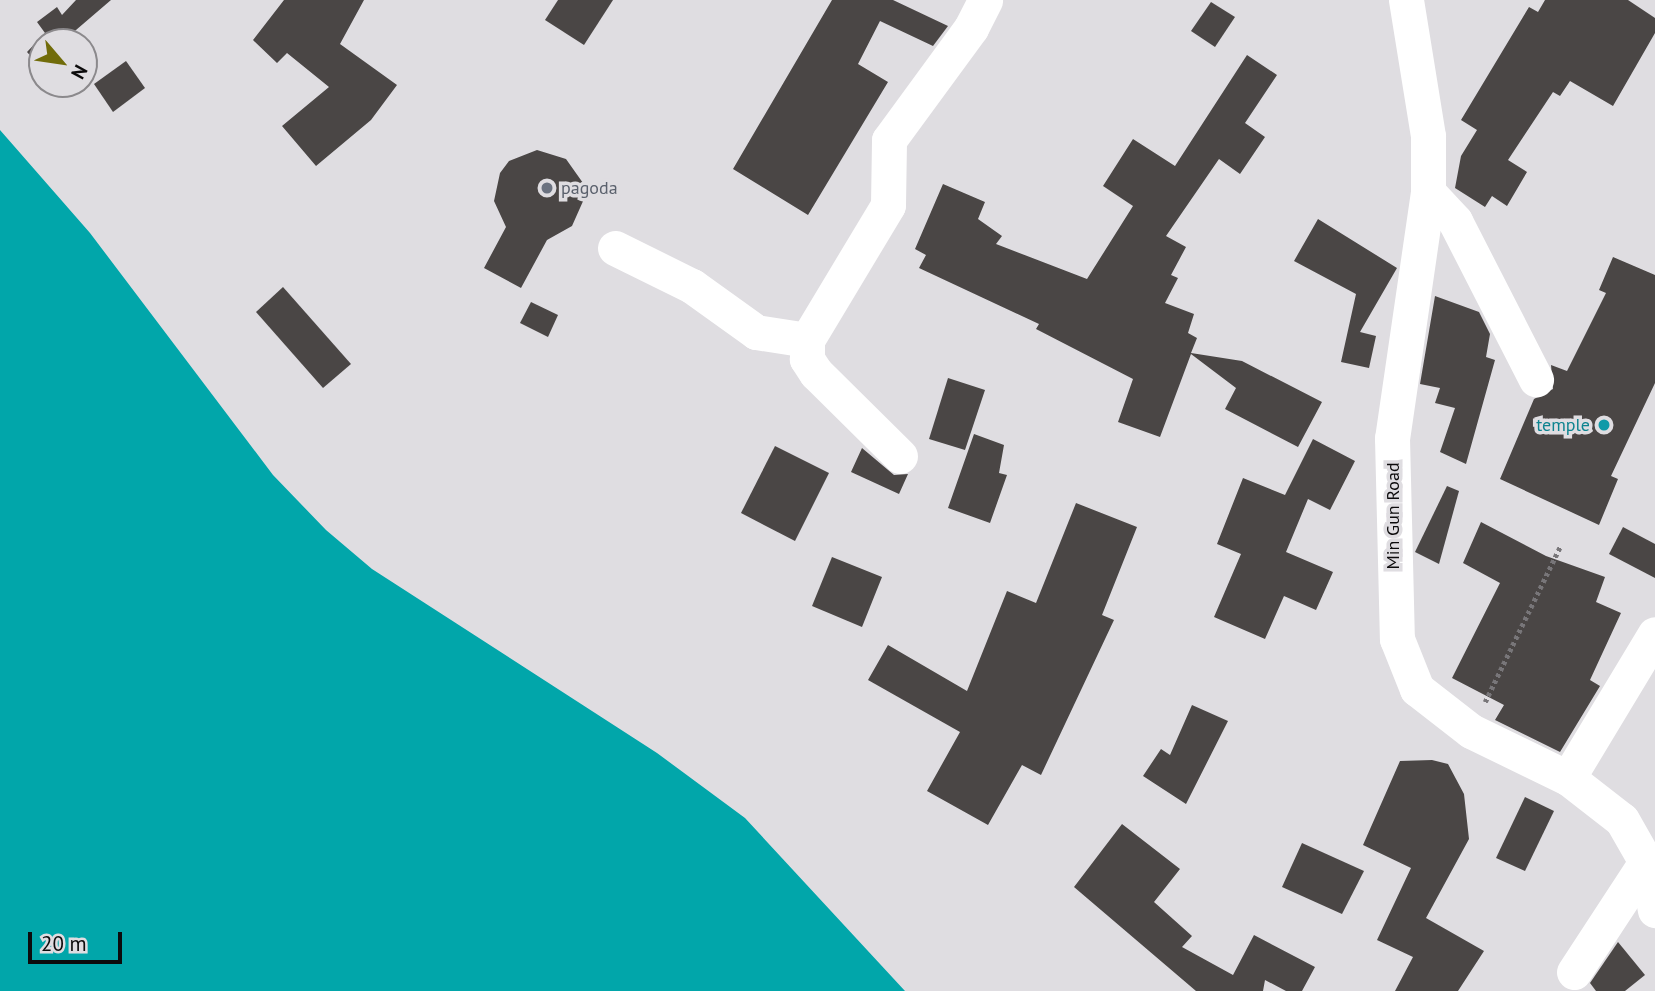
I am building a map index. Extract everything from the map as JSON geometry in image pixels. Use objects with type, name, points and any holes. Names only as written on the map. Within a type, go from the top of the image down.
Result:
[{"type":"street","points":[[900,456],[816,373],[807,359],[807,340],[888,205],[889,140],[971,29],[985,0]]},
{"type":"street","name":"Min Gun Road","points":[[1406,0],[1428,136],[1428,192],[1392,438],[1393,593],[1397,639],[1417,689],[1471,731],[1568,778],[1622,820],[1646,862],[1655,910]]},
{"type":"street","points":[[1428,192],[1455,221],[1536,379]]},
{"type":"street","points":[[615,248],[692,286],[756,332],[807,340]]},
{"type":"street","points":[[1568,778],[1655,634]]},
{"type":"street","points":[[1574,972],[1646,862]]},
{"type":"path","points":[[1471,731],[1562,545]]},
{"type":"water","points":[[0,130],[90,233],[273,475],[326,530],[372,569],[657,753],[745,818],[905,991],[0,991]]},
{"type":"building","points":[[76,0],[111,0],[78,28],[41,28],[37,22],[57,7],[62,15]]},
{"type":"building","points":[[284,0],[364,0],[340,44],[397,85],[371,120],[316,166],[282,126],[329,87],[287,53],[277,63],[253,40]]},
{"type":"building","points":[[558,0],[613,0],[584,45],[545,20]]},
{"type":"building","points":[[832,0],[893,0],[948,26],[933,46],[880,21],[858,64],[888,82],[808,215],[733,169]]},
{"type":"building","points":[[1545,0],[1628,0],[1655,18],[1655,33],[1613,106],[1570,81],[1560,96],[1553,92],[1508,160],[1527,172],[1507,206],[1492,196],[1485,207],[1455,188],[1461,156],[1477,130],[1461,120],[1529,7],[1538,12]]},
{"type":"building","points":[[1211,2],[1235,17],[1215,47],[1191,31]]},
{"type":"building","points":[[1247,55],[1277,75],[1245,123],[1265,137],[1240,174],[1219,159],[1166,236],[1186,247],[1171,275],[1178,278],[1165,303],[1194,314],[1188,333],[1197,338],[1191,353],[1242,361],[1322,402],[1298,447],[1225,409],[1236,388],[1191,354],[1160,437],[1118,422],[1133,379],[1036,329],[1039,324],[919,268],[926,255],[915,249],[943,184],[985,202],[978,219],[1002,236],[996,244],[1087,279],[1133,206],[1103,186],[1133,139],[1175,166]]},
{"type":"building","points":[[126,61],[145,88],[113,112],[98,90],[98,81]]},
{"type":"building","points":[[537,150],[566,159],[583,183],[584,199],[572,226],[547,240],[521,288],[484,268],[506,227],[494,201],[500,173],[509,161]]},
{"type":"building","points":[[1318,219],[1397,268],[1360,332],[1376,336],[1369,368],[1341,362],[1356,294],[1294,261]]},
{"type":"building","points":[[1613,257],[1655,275],[1655,383],[1611,476],[1618,479],[1599,525],[1500,479],[1534,399],[1553,389],[1551,365],[1567,371],[1606,293],[1599,290]]},
{"type":"building","points":[[283,287],[351,364],[323,388],[256,312]]},
{"type":"building","points":[[1435,296],[1479,312],[1490,334],[1486,357],[1495,360],[1466,464],[1440,452],[1455,408],[1435,403],[1440,388],[1420,384]]},
{"type":"building","points":[[531,302],[558,315],[548,337],[520,323]]},
{"type":"building","points":[[948,378],[985,390],[965,450],[929,439]]},
{"type":"building","points":[[974,434],[1004,445],[999,473],[1007,475],[990,523],[948,508]]},
{"type":"building","points":[[1313,439],[1355,461],[1330,510],[1308,499],[1286,552],[1333,572],[1316,610],[1284,596],[1265,639],[1214,617],[1241,554],[1217,544],[1243,478],[1285,495]]},
{"type":"building","points":[[775,446],[829,473],[795,541],[741,513]]},
{"type":"building","points":[[862,448],[894,475],[908,474],[899,494],[851,472]]},
{"type":"building","points":[[1447,486],[1459,491],[1439,564],[1415,552]]},
{"type":"building","points":[[1076,503],[1137,527],[1102,615],[1114,620],[1041,775],[1022,765],[988,825],[927,791],[960,732],[868,680],[888,645],[967,691],[1007,591],[1036,603]]},
{"type":"building","points":[[1481,522],[1546,556],[1605,577],[1596,602],[1621,613],[1590,680],[1600,686],[1560,752],[1495,720],[1504,705],[1452,678],[1500,583],[1463,563]]},
{"type":"building","points":[[1623,527],[1655,544],[1655,578],[1609,554]]},
{"type":"building","points":[[832,557],[882,577],[862,627],[812,606]]},
{"type":"building","points":[[1192,705],[1228,721],[1186,804],[1143,776],[1161,749],[1170,755]]},
{"type":"building","points":[[1432,760],[1448,764],[1464,794],[1469,839],[1426,918],[1484,951],[1458,991],[1395,991],[1413,957],[1377,940],[1411,868],[1363,845],[1400,761]]},
{"type":"building","points":[[1525,797],[1554,811],[1525,871],[1496,858]]},
{"type":"building","points":[[1122,824],[1180,869],[1154,902],[1192,936],[1182,947],[1233,975],[1254,935],[1315,967],[1302,991],[1286,991],[1265,980],[1263,991],[1196,991],[1074,887]]},
{"type":"building","points":[[1302,843],[1364,871],[1342,914],[1282,887]]},
{"type":"building","points":[[1618,942],[1645,975],[1625,991],[1596,991],[1590,983]]},
{"type":"place","name":"pagoda","points":[[547,188]]},
{"type":"place","name":"temple","points":[[1604,425]]}]
